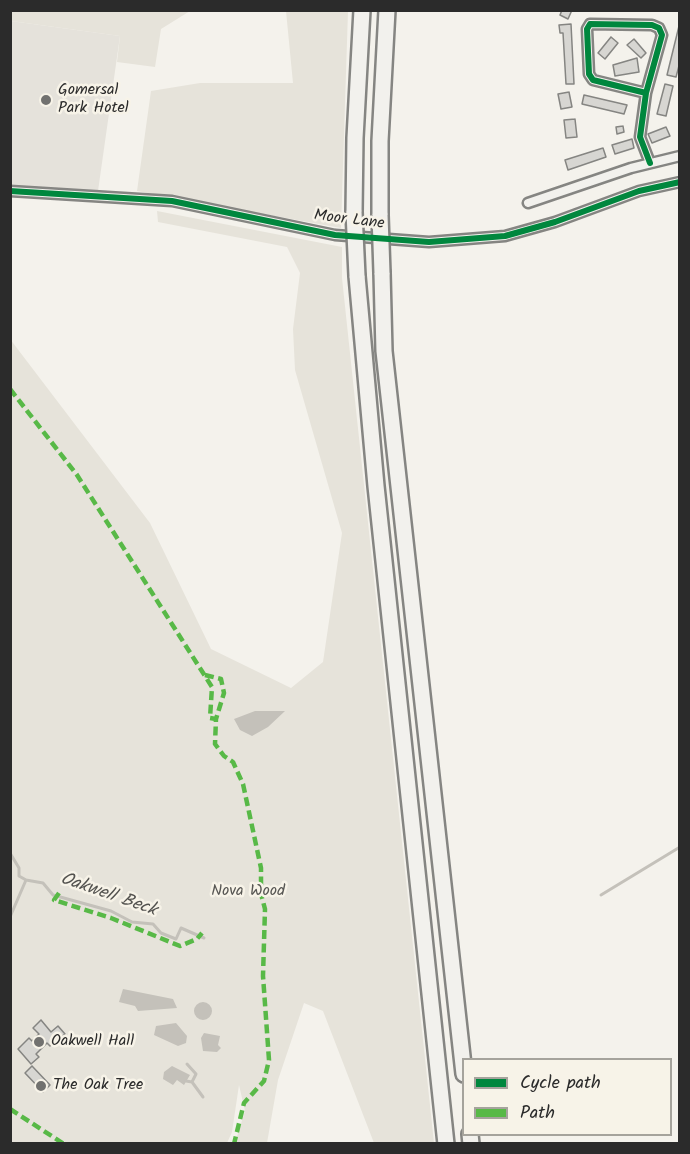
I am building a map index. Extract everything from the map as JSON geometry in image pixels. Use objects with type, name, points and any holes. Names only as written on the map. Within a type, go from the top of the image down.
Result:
[{"type":"highway","points":[[362,10],[355,138],[354,212],[357,276],[376,486],[446,1143]]},
{"type":"highway","points":[[387,10],[380,141],[384,351],[462,1058]]},
{"type":"street","points":[[646,93],[593,80],[589,74],[588,29],[590,24],[652,25],[659,28],[662,35],[646,93],[640,136],[650,163]]},
{"type":"street","points":[[528,203],[650,163],[680,156]]},
{"type":"street","name":"Moor Lane","points":[[10,191],[172,201],[335,235],[429,242],[505,236],[555,222],[639,191],[680,182]]},
{"type":"shaded area","points":[[11,21],[120,36],[97,198],[11,191]]},
{"type":"shaded area","points":[[255,711],[285,711],[268,727],[252,736],[240,730],[234,719]]},
{"type":"shaded area","points":[[123,989],[173,999],[177,1008],[138,1011],[135,1006],[119,1002]]},
{"type":"shaded area","points":[[199,1002],[207,1002],[212,1007],[210,1018],[199,1020],[194,1015],[194,1007]]},
{"type":"shaded area","points":[[176,1023],[187,1036],[186,1043],[178,1046],[154,1035],[156,1026]]},
{"type":"shaded area","points":[[204,1033],[220,1036],[218,1045],[221,1048],[217,1052],[203,1051],[201,1038]]},
{"type":"shaded area","points":[[172,1066],[190,1075],[184,1085],[177,1080],[173,1085],[163,1079],[164,1072]]},
{"type":"green space","points":[[10,11],[190,11],[161,29],[155,67],[117,62],[120,36],[11,21]]},
{"type":"green space","points":[[286,11],[348,11],[341,228],[137,191],[151,91],[200,83],[293,83]]},
{"type":"green space","name":"Nova Wood","points":[[157,211],[342,247],[342,278],[434,1143],[374,1143],[323,1011],[304,1003],[278,1080],[267,1143],[235,1143],[245,1111],[239,1085],[232,1132],[227,1143],[11,1143],[10,339],[150,523],[211,649],[291,688],[323,662],[342,533],[295,370],[293,329],[300,273],[287,247],[158,222]]},
{"type":"building","points":[[562,10],[572,10],[568,19],[560,15]]},
{"type":"building","points":[[571,24],[574,84],[566,84],[563,33],[560,33],[559,25]]},
{"type":"building","points":[[679,26],[680,62],[676,77],[667,75]]},
{"type":"building","points":[[611,37],[618,43],[605,59],[598,53]]},
{"type":"building","points":[[634,39],[646,53],[641,58],[627,45]]},
{"type":"building","points":[[637,58],[639,72],[615,76],[613,65]]},
{"type":"building","points":[[665,84],[673,86],[666,116],[657,114]]},
{"type":"building","points":[[569,92],[572,107],[561,109],[558,94]]},
{"type":"building","points":[[584,95],[627,105],[624,114],[582,104]]},
{"type":"building","points":[[575,119],[577,137],[566,138],[564,120]]},
{"type":"building","points":[[623,126],[624,132],[617,134],[616,127]]},
{"type":"building","points":[[666,127],[670,136],[652,143],[648,134]]},
{"type":"building","points":[[632,139],[634,148],[615,154],[612,145]]},
{"type":"building","points":[[603,148],[606,157],[568,170],[565,160]]},
{"type":"building","name":"Oakwell Hall","points":[[41,1020],[51,1032],[58,1026],[65,1034],[50,1046],[47,1043],[36,1054],[39,1057],[31,1064],[18,1049],[29,1038],[32,1041],[39,1034],[33,1028]]},
{"type":"building","points":[[32,1066],[50,1085],[43,1092],[25,1073]]},
{"type":"waterway","name":"Oakwell Beck","points":[[601,895],[680,847]]},
{"type":"waterway","name":"Oakwell Beck","points":[[10,853],[19,868],[19,876],[26,880],[43,883],[53,895],[111,911],[132,922],[153,924],[161,933],[176,939],[181,928],[204,938]]},
{"type":"waterway","points":[[10,917],[26,880]]},
{"type":"waterway","points":[[187,1064],[196,1074],[192,1082]]},
{"type":"waterway","points":[[186,1081],[192,1082],[203,1097]]},
{"type":"marked path","points":[[10,389],[77,475],[212,687],[210,718],[216,719],[215,744],[224,756],[233,762],[243,784],[261,868],[261,894],[265,909],[263,976],[269,1060],[264,1081],[244,1103],[234,1144]]},
{"type":"marked path","points":[[205,675],[221,679],[224,693],[216,719]]},
{"type":"marked path","points":[[59,893],[54,900],[111,918],[180,946],[197,939],[202,933]]},
{"type":"marked path","points":[[10,1109],[64,1144]]},
{"type":"cycle path","points":[[646,93],[662,35],[659,28],[652,25],[590,24],[587,29],[589,74],[593,80],[646,93],[640,137],[650,163]]},
{"type":"cycle path","points":[[10,191],[172,201],[335,235],[429,242],[505,236],[555,222],[639,191],[680,182]]},
{"type":"place","name":"Gomersal Park Hotel","points":[[46,100]]},
{"type":"place","name":"Oakwell Hall","points":[[39,1042]]},
{"type":"place","name":"The Oak Tree","points":[[41,1086]]}]
